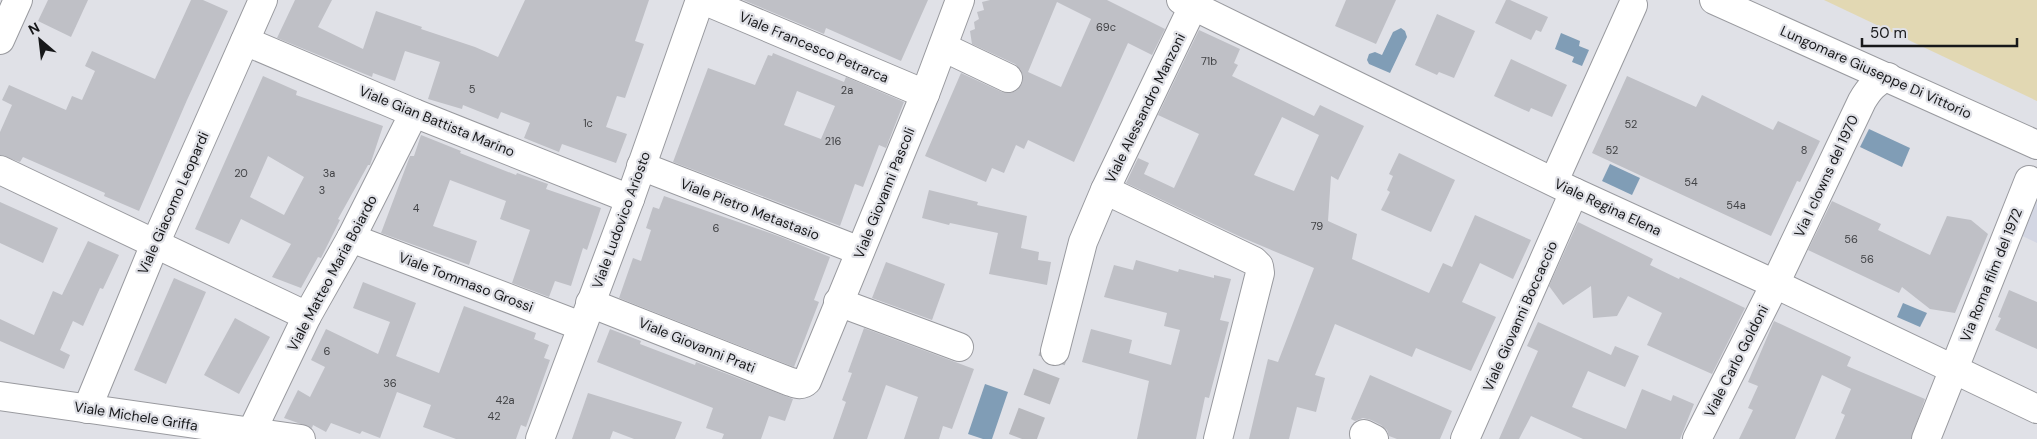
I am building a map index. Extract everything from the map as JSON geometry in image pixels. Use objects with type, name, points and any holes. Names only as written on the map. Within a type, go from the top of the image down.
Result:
[{"type":"street","points":[[0,40],[18,0]]},
{"type":"street","name":"Viale Giacomo Leopardi","points":[[87,409],[154,244],[262,0]]},
{"type":"street","name":"Viale Francesco Petrarca","points":[[702,0],[925,94]]},
{"type":"street","name":"Viale Ludovico Ariosto","points":[[540,439],[702,0]]},
{"type":"street","name":"Viale Giovanni Pascoli","points":[[804,384],[807,381],[925,94],[960,0]]},
{"type":"street","name":"Lungomare Giuseppe Di Vittorio","points":[[1714,0],[2037,145]]},
{"type":"street","name":"Viale Regina Elena","points":[[1190,2],[1564,187],[1639,210],[1775,284],[2037,409]]},
{"type":"street","name":"Viale Alessandro Manzoni","points":[[1190,2],[1105,190],[1254,261],[1260,266],[1260,273],[1218,439]]},
{"type":"street","name":"Viale Giovanni Boccaccio","points":[[1465,439],[1633,5]]},
{"type":"street","name":"Viale Gian Battista Marino","points":[[245,41],[414,113],[630,199]]},
{"type":"street","points":[[943,47],[1008,78]]},
{"type":"street","name":"Via I clowns del 1970","points":[[1775,284],[1862,101],[1869,89],[1879,80],[1888,77]]},
{"type":"street","name":"Viale Matteo Maria Boiardo","points":[[251,433],[308,316],[351,238],[414,113]]},
{"type":"street","name":"Viale Pietro Metastasio","points":[[641,166],[860,251]]},
{"type":"street","points":[[0,170],[308,316]]},
{"type":"street","name":"Via Roma film del 1972","points":[[1926,439],[1954,370],[2008,207],[2029,180]]},
{"type":"street","points":[[1055,351],[1083,242],[1105,190]]},
{"type":"street","name":"Viale Tommaso Grossi","points":[[351,238],[586,314]]},
{"type":"street","name":"Viale Carlo Goldoni","points":[[1697,439],[1775,284]]},
{"type":"street","points":[[838,302],[959,347]]},
{"type":"street","name":"Viale Giovanni Prati","points":[[586,314],[800,385],[804,384]]},
{"type":"street","name":"Viale Michele Griffa","points":[[0,396],[301,439]]},
{"type":"shaded area","points":[[2037,189],[2037,243],[2016,233]]},
{"type":"sand","points":[[1824,0],[2037,0],[2037,101]]},
{"type":"water","points":[[1401,28],[1405,31],[1407,37],[1390,73],[1369,64],[1367,60],[1369,54],[1375,52],[1382,55],[1393,32]]},
{"type":"water","points":[[1561,33],[1580,41],[1579,46],[1589,50],[1582,66],[1572,62],[1574,57],[1555,49]]},
{"type":"water","points":[[1869,129],[1910,148],[1902,167],[1860,147]]},
{"type":"water","points":[[1610,164],[1640,178],[1632,195],[1602,181]]},
{"type":"water","points":[[1903,303],[1927,313],[1920,327],[1897,317]]},
{"type":"water","points":[[985,384],[1008,392],[992,439],[983,439],[968,434]]},
{"type":"building","points":[[48,0],[88,0],[71,37],[38,21]]},
{"type":"building","points":[[191,0],[203,0],[228,11],[139,211],[104,196],[105,193],[23,157],[20,162],[0,155],[0,132],[12,105],[2,100],[9,85],[66,110],[72,96],[82,100],[95,71],[85,66],[92,51],[155,79]]},
{"type":"building","points":[[295,0],[332,0],[318,27],[363,49],[376,11],[498,57],[525,0],[649,0],[635,41],[644,44],[625,98],[617,96],[606,127],[627,134],[616,163],[562,144],[559,152],[524,138],[530,123],[501,112],[498,119],[463,105],[462,109],[428,99],[440,62],[405,51],[395,81],[373,73],[372,77],[277,38]]},
{"type":"building","points":[[743,0],[928,0],[901,61],[826,28],[824,34]]},
{"type":"building","points":[[990,0],[1107,0],[1165,29],[1152,55],[1128,43],[1074,162],[1028,140],[1024,149],[1016,145],[1004,173],[992,168],[986,182],[925,156],[961,73],[1002,92],[1010,93],[1016,91],[1022,84],[1023,76],[1021,70],[1015,64],[972,44],[970,31],[975,29],[974,22],[979,19],[977,12],[984,10],[982,2]],"holes":[[[1057,2],[1091,19],[1061,87],[1028,72]]]},
{"type":"building","points":[[1346,0],[1396,0],[1376,44],[1335,26]]},
{"type":"building","points":[[1506,0],[1510,0],[1548,17],[1541,32],[1536,30],[1531,40],[1495,23]]},
{"type":"building","points":[[1437,14],[1475,31],[1454,78],[1439,72],[1437,75],[1415,65]]},
{"type":"building","points":[[1199,30],[1240,49],[1234,63],[1238,65],[1232,76],[1314,116],[1320,105],[1364,126],[1338,180],[1331,176],[1328,221],[1357,234],[1352,259],[1429,293],[1443,263],[1452,267],[1475,215],[1531,240],[1513,279],[1480,263],[1462,302],[1496,317],[1471,371],[1416,348],[1412,357],[1335,324],[1315,375],[1325,378],[1316,412],[1297,407],[1289,439],[1249,439],[1268,359],[1278,362],[1314,268],[1243,238],[1126,183],[1138,158],[1149,163],[1144,174],[1174,188],[1199,134],[1158,115]],"holes":[[[1282,117],[1319,135],[1294,191],[1254,175]]]},
{"type":"building","points":[[773,53],[844,82],[846,77],[904,102],[886,148],[879,145],[863,187],[855,184],[840,226],[673,162],[708,68],[755,85],[768,55],[772,56]],"holes":[[[797,91],[835,106],[821,139],[784,125]]]},
{"type":"building","points":[[1511,59],[1567,85],[1552,117],[1531,108],[1529,112],[1494,96]]},
{"type":"building","points":[[263,76],[297,91],[296,95],[383,126],[370,165],[368,165],[338,219],[340,220],[321,258],[318,257],[301,288],[272,277],[291,244],[241,219],[229,244],[195,229]],"holes":[[[268,156],[304,177],[284,215],[250,197]]]},
{"type":"building","points":[[1627,76],[1696,107],[1702,95],[1773,130],[1778,121],[1820,141],[1800,182],[1797,181],[1771,236],[1592,153]]},
{"type":"building","points":[[421,135],[516,175],[517,173],[548,184],[546,189],[601,208],[587,250],[583,248],[571,286],[555,281],[549,297],[512,283],[530,230],[500,219],[506,201],[450,180],[433,226],[477,241],[469,265],[381,233],[410,156],[414,156]]},
{"type":"building","points":[[1399,153],[1455,180],[1431,232],[1381,210],[1390,192],[1387,190],[1393,176],[1389,174]]},
{"type":"building","points":[[929,190],[978,202],[977,205],[1027,216],[1021,248],[1039,252],[1038,260],[1051,262],[1047,285],[989,274],[998,233],[950,223],[949,225],[922,218]]},
{"type":"building","points":[[664,196],[781,237],[830,257],[814,300],[819,302],[794,367],[619,298],[633,258],[641,261],[651,230],[646,228],[653,207],[659,209]]},
{"type":"building","points":[[1832,201],[1881,224],[1878,230],[1930,255],[1947,216],[1971,220],[1988,234],[1955,313],[1930,309],[1902,287],[1899,293],[1808,250]]},
{"type":"building","points":[[0,202],[58,228],[43,263],[0,243]]},
{"type":"building","points":[[1578,222],[1653,259],[1650,265],[1745,308],[1712,374],[1647,345],[1662,313],[1628,296],[1617,316],[1593,318],[1591,286],[1563,305],[1549,286]]},
{"type":"building","points":[[88,241],[119,255],[103,289],[100,288],[83,326],[73,321],[60,350],[70,355],[64,369],[0,341],[0,319],[34,335],[53,291],[62,295]]},
{"type":"building","points":[[1136,260],[1178,272],[1179,269],[1214,278],[1214,275],[1231,279],[1220,320],[1229,322],[1209,398],[1205,397],[1196,439],[1137,439],[1149,381],[1082,362],[1091,329],[1132,340],[1129,353],[1171,365],[1180,330],[1164,326],[1167,313],[1104,297],[1114,265],[1133,270]]},
{"type":"building","points":[[886,262],[945,284],[932,320],[872,298]]},
{"type":"building","points":[[174,278],[206,292],[166,384],[134,370]]},
{"type":"building","points":[[363,282],[416,303],[396,356],[439,373],[464,306],[536,333],[534,339],[549,345],[544,358],[550,360],[526,427],[521,425],[516,439],[456,439],[423,427],[431,405],[397,392],[380,438],[362,431],[360,434],[331,423],[326,432],[313,425],[312,428],[284,418],[298,390],[310,397],[325,367],[311,360],[326,329],[378,354],[390,322],[353,308]]},
{"type":"building","points":[[2009,290],[2037,302],[2037,349],[1995,330],[2001,318],[1998,317]]},
{"type":"building","points":[[235,318],[270,337],[239,394],[204,375]]},
{"type":"building","points":[[1774,321],[1851,357],[1847,366],[1925,399],[1911,439],[1835,439],[1845,415],[1841,413],[1851,389],[1822,375],[1795,439],[1739,439],[1753,410],[1748,408],[1758,386],[1748,382]]},
{"type":"building","points":[[1538,322],[1611,355],[1615,346],[1639,356],[1625,387],[1588,371],[1572,407],[1626,429],[1642,389],[1671,401],[1673,395],[1694,404],[1680,439],[1583,439],[1531,416],[1519,439],[1499,439],[1538,351],[1527,346]]},
{"type":"building","points":[[864,328],[974,369],[952,429],[943,426],[939,439],[904,439],[918,397],[886,385],[867,439],[833,439],[846,402],[842,400],[852,373],[848,372]]},
{"type":"building","points":[[610,329],[641,341],[640,344],[695,365],[696,362],[793,399],[785,421],[769,416],[761,439],[722,439],[724,434],[706,428],[713,408],[597,362]]},
{"type":"building","points":[[1370,375],[1452,411],[1440,439],[1397,439],[1389,436],[1387,430],[1371,420],[1363,418],[1355,421],[1351,419]]},
{"type":"building","points":[[588,393],[682,422],[675,439],[634,439],[613,431],[610,439],[572,439]]},
{"type":"tunnel","points":[[1022,439],[1055,351]]}]
